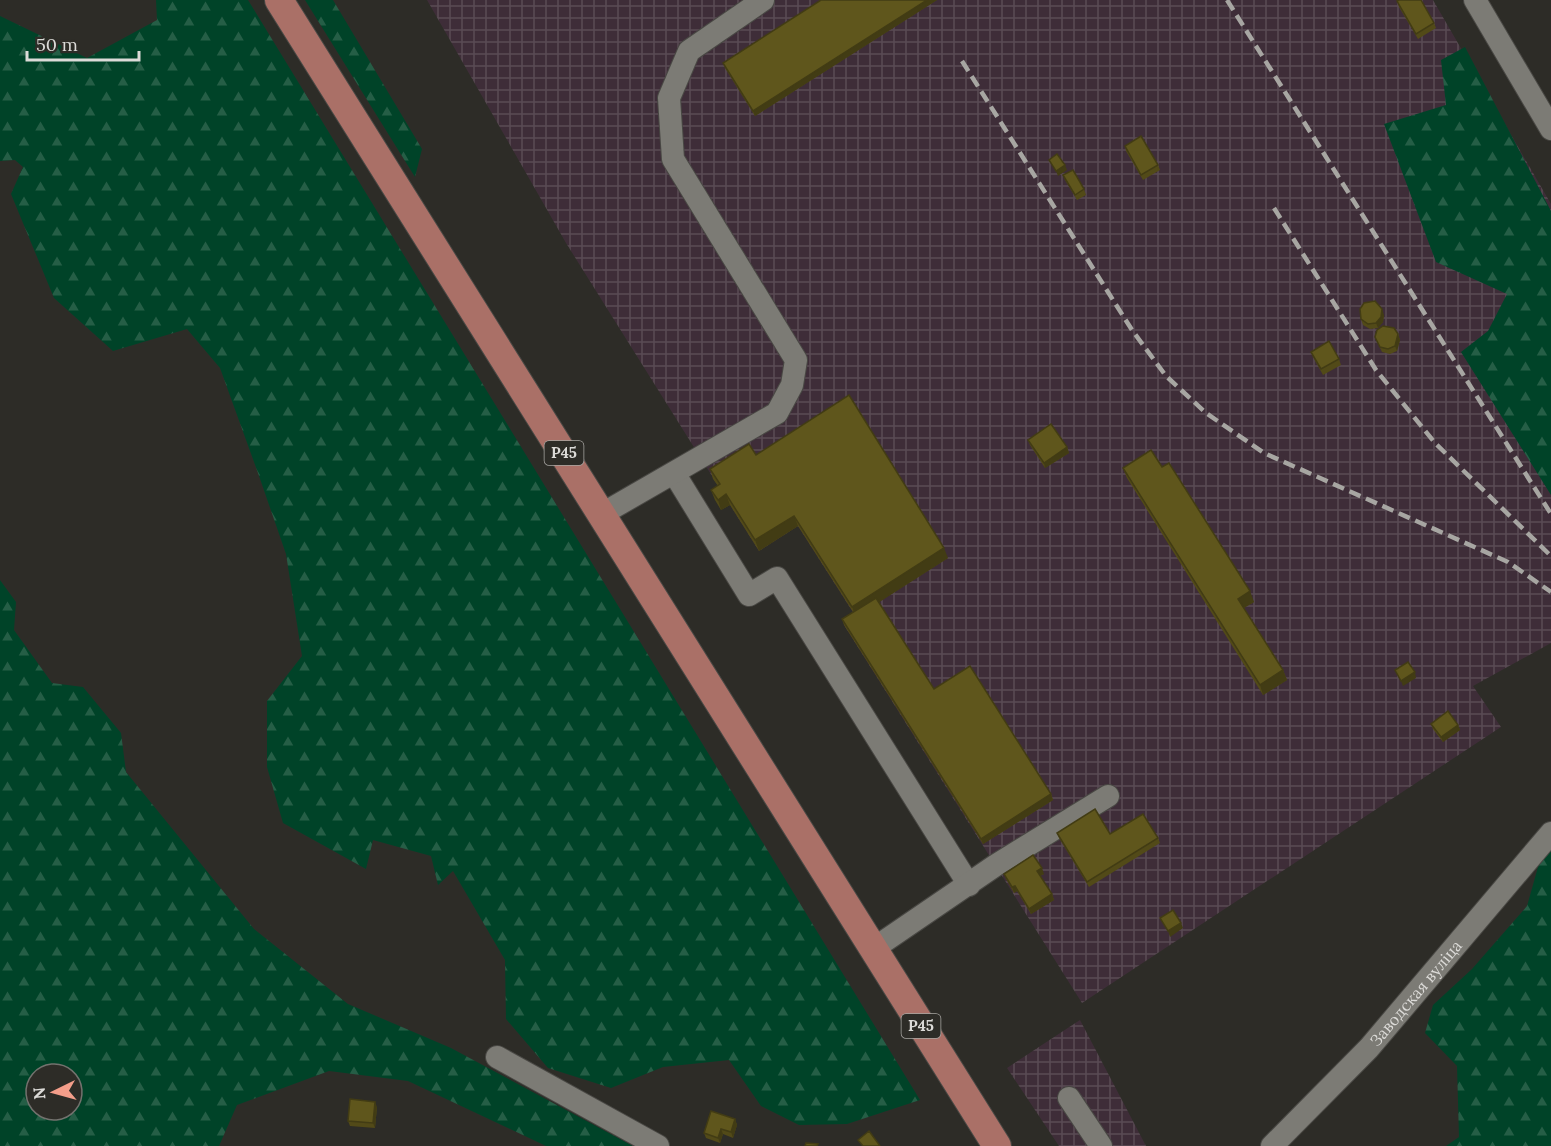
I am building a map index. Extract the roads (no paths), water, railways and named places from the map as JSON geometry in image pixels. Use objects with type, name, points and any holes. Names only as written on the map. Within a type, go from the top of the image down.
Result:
[{"type":"main road","name":"Р45","points":[[279,0],[997,1146]]},
{"type":"street","points":[[602,514],[777,413],[792,385],[796,360],[674,159],[669,98],[689,51],[763,0]]},
{"type":"street","points":[[1475,0],[1551,129]]},
{"type":"street","points":[[674,474],[749,595],[777,578],[969,885]]},
{"type":"street","points":[[873,949],[996,865],[1108,796]]},
{"type":"street","name":"Заводская вуліца","points":[[1272,1146],[1369,1048],[1551,833]]},
{"type":"street","points":[[497,1057],[657,1146]]},
{"type":"street","points":[[1069,1098],[1101,1146]]},
{"type":"railway","points":[[1227,0],[1551,514]]},
{"type":"railway","points":[[962,61],[1132,330],[1166,376],[1206,413],[1264,453],[1508,562],[1551,592]]},
{"type":"railway","points":[[1274,208],[1376,370],[1435,443],[1551,556]]}]
